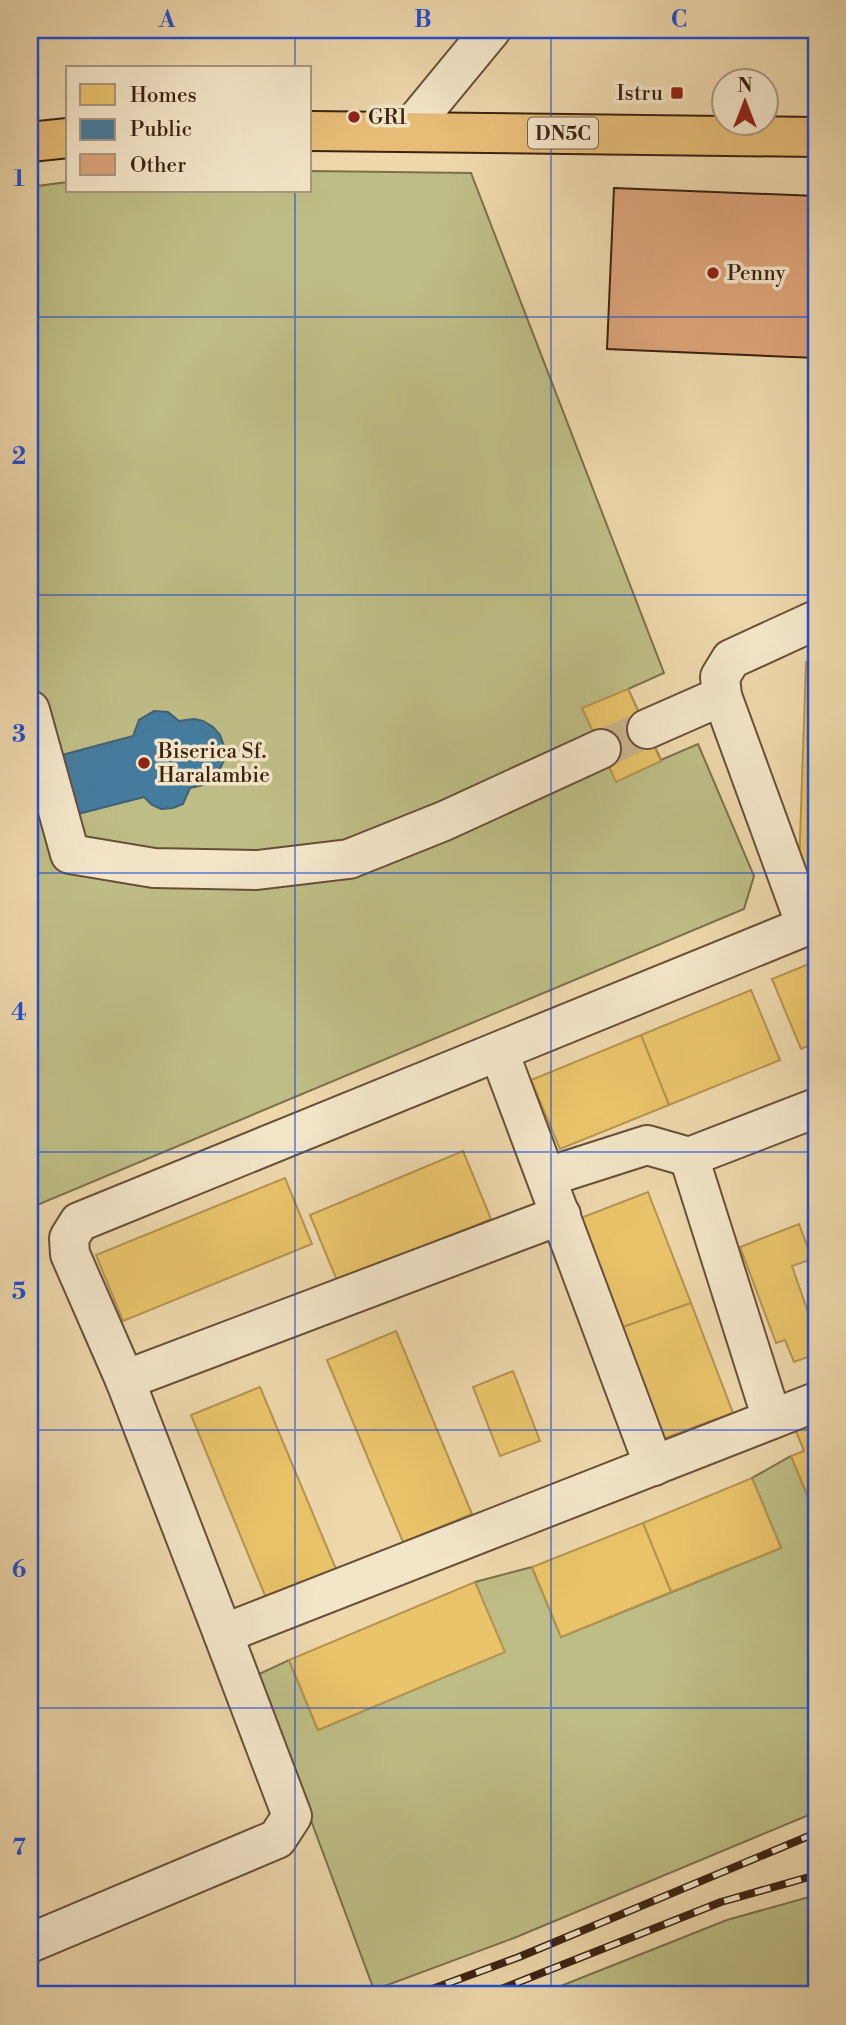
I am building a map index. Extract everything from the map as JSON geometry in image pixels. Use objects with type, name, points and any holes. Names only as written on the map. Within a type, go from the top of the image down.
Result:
[{"type":"main road","name":"DN5C","points":[[312,131],[816,137]]},
{"type":"main road","points":[[30,142],[66,138]]},
{"type":"street","points":[[407,132],[491,30]]},
{"type":"street","points":[[30,1943],[277,1839],[292,1815],[125,1380],[70,1254],[69,1238],[79,1222],[811,924],[722,696],[720,677],[731,659],[816,620]]},
{"type":"street","points":[[647,729],[722,696]]},
{"type":"street","points":[[30,710],[70,854],[154,867],[257,870],[349,859],[444,821],[601,749]]},
{"type":"street","points":[[499,1052],[654,1466]]},
{"type":"street","points":[[547,1177],[647,1145],[689,1157],[816,1108]]},
{"type":"street","points":[[689,1157],[772,1419]]},
{"type":"street","points":[[125,1380],[561,1214]]},
{"type":"street","points":[[223,1634],[816,1402]]},
{"type":"shaded area","points":[[312,171],[471,173],[664,673],[628,689],[661,760],[698,744],[754,876],[744,909],[30,1208],[30,187],[66,182],[66,192],[312,192]]},
{"type":"shaded area","points":[[791,1456],[816,1516],[816,1812],[514,1938],[374,1990],[257,1675],[289,1660],[318,1730],[504,1652],[475,1582],[532,1567],[561,1637],[781,1548],[752,1478]]},
{"type":"shaded area","points":[[816,1895],[816,1995],[538,1995],[727,1920]]},
{"type":"building: Homes","points":[[806,662],[816,662],[816,868],[799,868]]},
{"type":"building: Homes","points":[[628,689],[661,761],[616,782],[582,708]]},
{"type":"building: Homes","points":[[816,961],[816,1042],[801,1049],[772,979]]},
{"type":"building: Homes","points":[[751,990],[780,1060],[669,1105],[641,1035]]},
{"type":"building: Homes","points":[[641,1035],[669,1105],[560,1149],[531,1080]]},
{"type":"building: Homes","points":[[463,1151],[491,1219],[338,1283],[310,1215]]},
{"type":"building: Homes","points":[[285,1178],[312,1244],[123,1321],[96,1255]]},
{"type":"building: Homes","points":[[648,1192],[691,1303],[620,1328],[578,1219]]},
{"type":"building: Homes","points":[[799,1224],[812,1259],[792,1266],[809,1315],[816,1313],[816,1354],[794,1362],[785,1340],[776,1343],[740,1247]]},
{"type":"building: Homes","points":[[691,1303],[733,1413],[662,1439],[620,1328]]},
{"type":"building: Homes","points":[[396,1331],[472,1514],[403,1542],[327,1360]]},
{"type":"building: Homes","points":[[513,1371],[540,1441],[500,1456],[473,1387]]},
{"type":"building: Homes","points":[[260,1387],[336,1569],[266,1598],[191,1415]]},
{"type":"building: Homes","points":[[816,1415],[816,1516],[791,1456],[804,1451],[793,1424]]},
{"type":"building: Homes","points":[[752,1478],[781,1548],[671,1592],[643,1523]]},
{"type":"building: Homes","points":[[643,1523],[671,1592],[561,1637],[532,1567]]},
{"type":"building: Homes","points":[[475,1582],[505,1652],[318,1730],[289,1660]]},
{"type":"building: Public","name":"Biserica Sf. Haralambie","points":[[154,711],[168,712],[179,721],[203,721],[213,727],[220,735],[225,758],[216,777],[207,784],[190,788],[183,804],[173,808],[161,809],[144,797],[78,814],[62,755],[133,736],[139,720]]},
{"type":"building: Other","name":"Penny","points":[[614,188],[816,196],[816,358],[607,349]]},
{"type":"tunnel","points":[[601,749],[647,729]]},
{"type":"railway","points":[[416,1995],[519,1957],[816,1833]]},
{"type":"railway","points":[[486,1995],[721,1902],[816,1875]]},
{"type":"place","name":"Istru","points":[[677,93]]},
{"type":"place","name":"GR1","points":[[354,117]]},
{"type":"place","name":"Penny","points":[[713,273]]},
{"type":"place","name":"Biserica Sf. Haralambie","points":[[144,763]]}]
